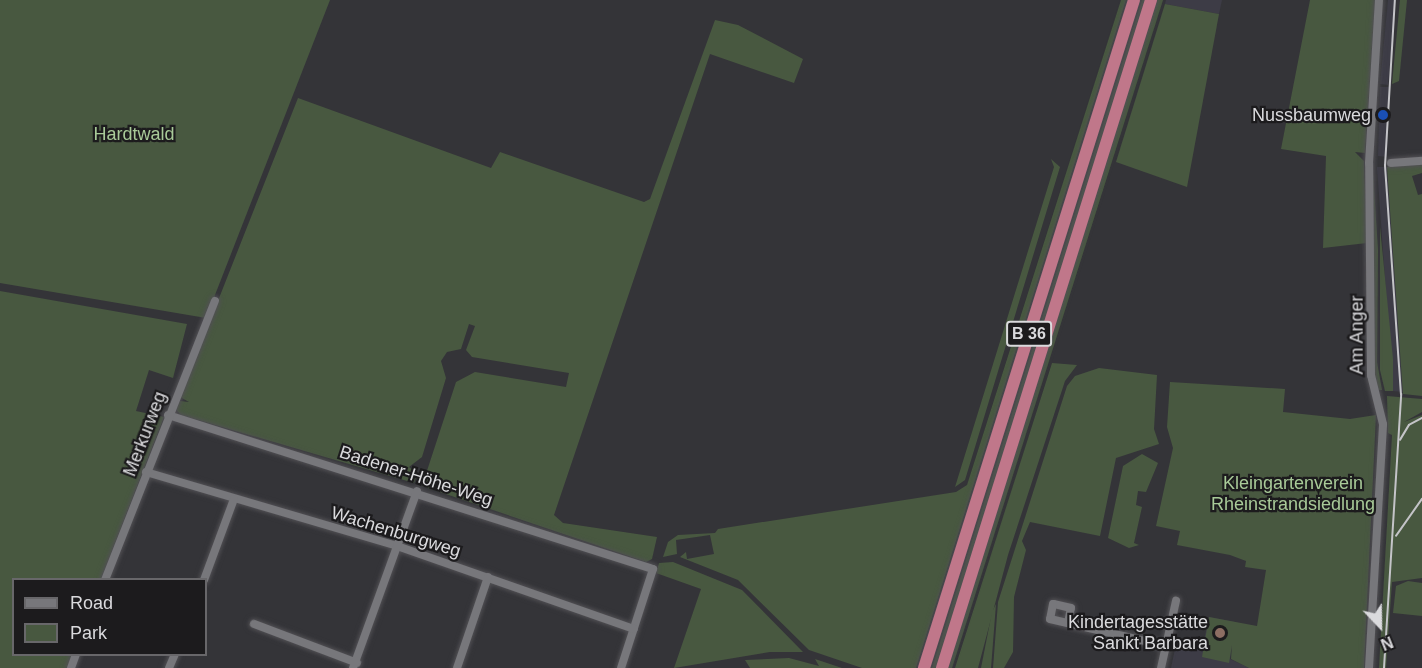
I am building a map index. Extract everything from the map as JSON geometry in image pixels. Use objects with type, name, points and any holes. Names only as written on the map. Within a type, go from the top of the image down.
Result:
[{"type":"highway","name":"B 36","points":[[924,668],[1134,0]]},
{"type":"highway","name":"B 36","points":[[942,668],[1151,0]]},
{"type":"street","name":"Am Anger","points":[[1369,668],[1383,424],[1371,375],[1369,156],[1379,0]]},
{"type":"street","points":[[1391,163],[1422,161]]},
{"type":"street","name":"Merkurweg","points":[[105,578],[215,301]]},
{"type":"street","name":"Badener-Höhe-Weg","points":[[168,415],[417,491],[652,569],[634,628]]},
{"type":"street","name":"Wachenburgweg","points":[[146,472],[397,546],[634,628]]},
{"type":"street","points":[[254,624],[355,665],[417,491]]},
{"type":"street","points":[[204,578],[234,499]]},
{"type":"street","points":[[457,668],[488,577]]},
{"type":"street","points":[[1161,668],[1176,601]]},
{"type":"street","points":[[1068,623],[1166,646]]},
{"type":"street","points":[[621,668],[634,628]]},
{"type":"shaded area","points":[[1166,0],[1222,0],[1219,14],[1165,4]]},
{"type":"shaded area","points":[[1388,0],[1396,0],[1388,85],[1380,84]]},
{"type":"shaded area","points":[[1380,87],[1389,87],[1387,157],[1378,156]]},
{"type":"shaded area","points":[[1377,167],[1387,167],[1403,392],[1393,391]]},
{"type":"shaded area","name":"Kindertagesstätte Sankt Barbara","points":[[1209,617],[1235,622],[1230,659],[1249,668],[1171,668],[1176,644],[1202,649]]},
{"type":"green space","name":"Hardtwald","points":[[0,0],[330,0],[206,318],[0,283]]},
{"type":"green space","points":[[1121,0],[1126,0],[916,668],[862,668],[809,650],[738,580],[680,557],[686,552],[687,559],[714,554],[710,535],[676,540],[677,554],[663,557],[668,542],[678,535],[715,533],[718,529],[956,492],[967,485]]},
{"type":"green space","points":[[1142,0],[1146,0],[937,668],[932,668]]},
{"type":"green space","points":[[1157,0],[1163,0],[952,668],[948,668]]},
{"type":"green space","points":[[1310,0],[1375,0],[1365,153],[1355,152],[1364,161],[1367,243],[1323,248],[1326,156],[1281,149]]},
{"type":"green space","points":[[1400,0],[1407,0],[1399,81],[1392,84]]},
{"type":"green space","points":[[1165,4],[1219,14],[1187,187],[1116,162]]},
{"type":"green space","points":[[715,20],[738,25],[803,59],[794,83],[710,54],[554,515],[563,523],[657,537],[652,559],[646,562],[422,486],[456,382],[475,372],[566,387],[569,373],[472,357],[466,350],[475,326],[469,324],[461,349],[447,352],[441,361],[446,378],[422,457],[409,467],[417,473],[414,483],[181,415],[176,410],[180,401],[189,402],[180,397],[298,98],[491,168],[500,152],[644,202],[650,199]]},
{"type":"green space","points":[[1051,159],[1060,167],[965,480],[955,487],[1054,167]]},
{"type":"green space","points":[[1422,165],[1422,173],[1412,176],[1418,195],[1422,194],[1422,396],[1403,394],[1387,167]]},
{"type":"green space","points":[[1373,171],[1378,250],[1377,362],[1382,390],[1377,390],[1374,371]]},
{"type":"green space","points":[[1380,227],[1393,359],[1393,391],[1385,391],[1380,370]]},
{"type":"green space","points":[[0,291],[187,324],[173,378],[149,370],[136,411],[164,417],[101,578],[12,578],[12,656],[72,656],[67,668],[0,668]]},
{"type":"green space","points":[[1052,363],[1077,365],[1065,381],[1008,555],[978,668],[955,668]]},
{"type":"green space","points":[[1099,368],[1157,375],[1154,429],[1159,444],[1116,458],[1100,536],[1030,522],[1022,541],[1026,550],[1014,597],[1013,652],[1004,668],[993,668],[998,602],[1067,386],[1075,376]]},
{"type":"green space","name":"Kleingartenverein Rheinstrandsiedlung","points":[[1170,382],[1285,389],[1283,412],[1350,419],[1376,415],[1364,668],[1249,668],[1231,659],[1232,645],[1229,663],[1202,657],[1209,617],[1257,626],[1266,570],[1245,567],[1246,561],[1230,555],[1177,545],[1180,531],[1156,526],[1173,448],[1167,427]]},
{"type":"green space","points":[[1387,396],[1422,399],[1422,412],[1404,422],[1422,415],[1422,578],[1392,582],[1386,668],[1379,668],[1392,435],[1388,433]]},
{"type":"green space","points":[[1142,454],[1158,463],[1146,492],[1138,491],[1136,505],[1142,507],[1134,543],[1139,545],[1129,548],[1108,538],[1123,466]]},
{"type":"green space","points":[[673,562],[742,590],[803,652],[770,652],[674,668],[701,589],[656,573],[659,563]]},
{"type":"green space","points":[[1408,581],[1422,583],[1422,616],[1393,613],[1396,586]]},
{"type":"green space","points":[[996,604],[991,668],[981,668],[992,612]]},
{"type":"green space","points":[[789,658],[819,666],[815,659],[842,668],[750,668],[745,660]]},
{"type":"tram line","points":[[1384,668],[1401,395],[1385,166],[1395,0]]},
{"type":"tram line","points":[[1400,440],[1409,425],[1422,418]]},
{"type":"tram line","points":[[1396,536],[1422,499]]},
{"type":"place","name":"Nussbaumweg","points":[[1383,115]]},
{"type":"place","name":"Kindertagesstätte Sankt Barbara","points":[[1220,633]]}]
